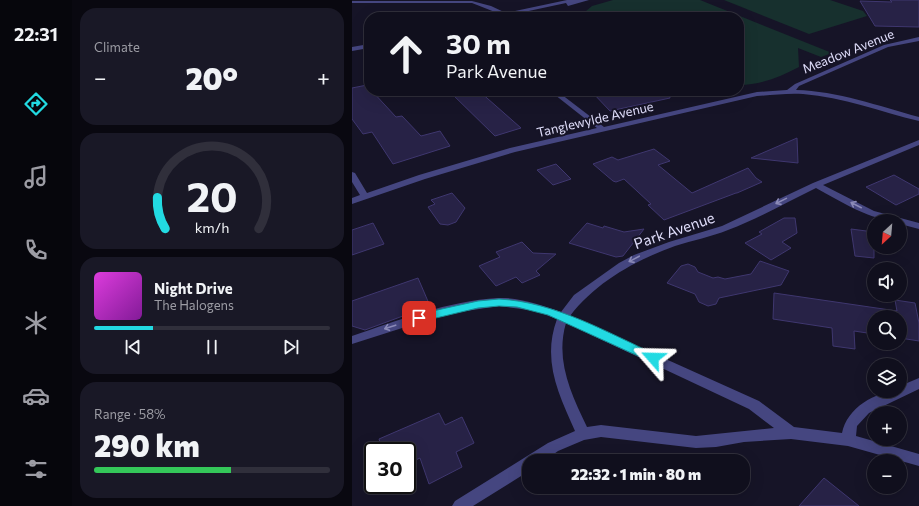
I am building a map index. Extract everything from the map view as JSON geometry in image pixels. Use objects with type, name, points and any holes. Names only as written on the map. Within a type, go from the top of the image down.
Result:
[{"type":"street","points":[[524,12],[574,0]]},
{"type":"street","points":[[527,12],[587,0]]},
{"type":"street","points":[[352,2],[472,2],[490,7],[499,12]]},
{"type":"street","name":"Meadow Avenue","points":[[789,92],[797,85],[886,46],[919,39]]},
{"type":"street","points":[[352,46],[364,44]]},
{"type":"street","points":[[352,49],[364,47]]},
{"type":"street","name":"Tanglewylde Avenue","points":[[352,201],[513,150],[757,94],[803,92],[919,119]]},
{"type":"street","points":[[560,96],[604,130]]},
{"type":"street","name":"Park Avenue","points":[[563,317],[578,298],[623,265],[638,257],[672,244],[725,228],[816,184],[919,142]]},
{"type":"street","points":[[352,175],[365,197]]},
{"type":"street","points":[[816,184],[871,213],[919,226]]},
{"type":"street","points":[[352,340],[419,318],[453,309],[499,302],[537,307],[563,317],[754,404],[791,433]]},
{"type":"street","points":[[563,317],[556,343],[557,361],[562,381],[582,434]]},
{"type":"street","points":[[848,440],[851,424],[864,409],[919,383]]},
{"type":"street","points":[[543,454],[554,447],[582,434],[601,431],[622,432],[696,442],[716,441],[744,436],[791,433],[848,440],[919,460]]},
{"type":"street","points":[[460,506],[522,467]]},
{"type":"green space","points":[[613,0],[700,0],[730,12],[585,12],[592,6]]},
{"type":"green space","points":[[724,0],[830,0],[863,11],[867,16],[809,34]]},
{"type":"green space","points":[[744,18],[832,53],[821,57],[798,48],[799,67],[770,80],[744,85]]},
{"type":"building","points":[[890,0],[919,0],[919,27],[875,26],[860,1],[892,2]]},
{"type":"building","points":[[364,86],[364,96],[377,96],[396,117],[402,116],[421,136],[440,131],[450,146],[393,164],[372,132],[363,134],[352,119],[352,88]]},
{"type":"building","points":[[454,96],[485,96],[521,128],[495,136]]},
{"type":"building","points":[[596,96],[670,96],[670,98],[610,111]]},
{"type":"building","points":[[797,138],[798,163],[751,158]]},
{"type":"building","points":[[654,149],[670,161],[658,165],[692,193],[748,168],[756,178],[762,182],[737,193],[664,220],[648,205],[651,204],[624,179],[616,182],[613,181],[593,164],[612,157],[618,160]]},
{"type":"building","points":[[556,164],[571,179],[553,185],[537,170]]},
{"type":"building","points":[[894,175],[919,189],[919,194],[896,205],[866,187]]},
{"type":"building","points":[[452,193],[465,208],[456,222],[448,225],[440,224],[428,207],[435,204],[431,200]]},
{"type":"building","points":[[784,218],[795,218],[797,233],[782,242],[791,248],[771,260],[745,243],[762,234],[759,232]]},
{"type":"building","points":[[373,223],[384,244],[352,255],[352,230]]},
{"type":"building","points":[[587,223],[624,232],[644,229],[623,256],[616,257],[569,243]]},
{"type":"building","points":[[851,229],[867,231],[867,254],[874,254],[874,258],[855,256]]},
{"type":"building","points":[[522,242],[533,253],[556,254],[536,271],[540,275],[522,283],[516,277],[496,286],[479,266],[500,257],[496,252]]},
{"type":"building","points":[[760,261],[789,271],[781,285],[719,298],[716,304],[708,306],[699,302],[695,294],[667,283],[681,266],[688,264],[695,267],[698,272],[713,278],[718,277],[725,279],[751,274]]},
{"type":"building","points":[[418,278],[430,306],[365,330],[352,326],[352,301]]},
{"type":"building","points":[[774,293],[890,310],[867,310],[867,333],[854,331],[855,349],[833,346],[832,328],[773,319]]},
{"type":"building","points":[[895,302],[915,303],[919,323],[919,341],[907,339],[907,310],[897,310]]},
{"type":"building","points":[[439,413],[445,425],[462,417],[474,443],[456,452],[462,467],[429,484],[420,458],[416,460],[416,442],[380,442],[379,439]]},
{"type":"building","points":[[824,478],[859,506],[799,506]]},
{"type":"route","points":[[419,318],[453,309],[499,302],[537,307],[581,324],[653,358]]}]
